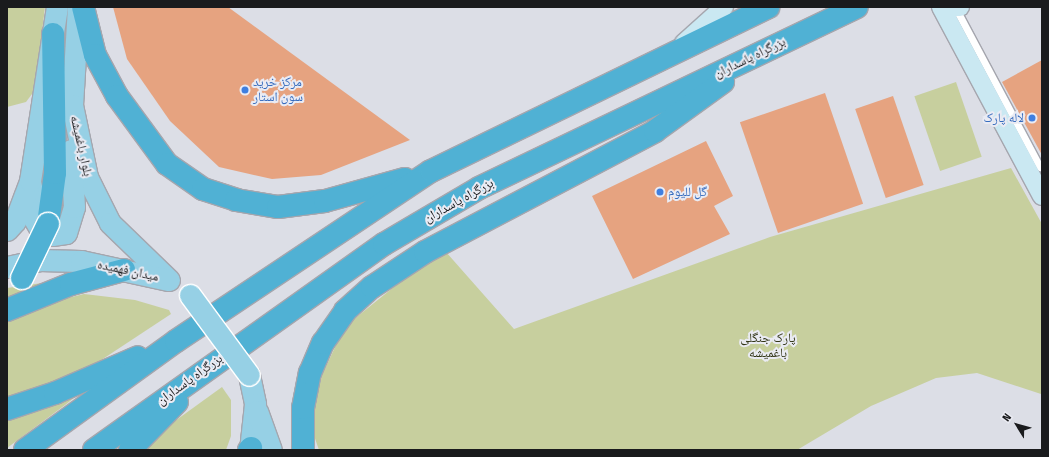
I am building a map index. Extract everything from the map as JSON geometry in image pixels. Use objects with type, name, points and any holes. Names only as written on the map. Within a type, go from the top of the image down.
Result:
[{"type":"highway","points":[[83,7],[95,55],[117,96],[167,164],[202,188],[236,200],[278,207],[325,201],[431,171]]},
{"type":"highway","points":[[25,450],[176,341],[431,171],[768,7]]},
{"type":"highway","name":"بزرگراه پاسداران","points":[[94,450],[224,355],[384,244],[479,188],[857,7]]},
{"type":"highway","points":[[7,299],[48,224],[55,173],[53,34]]},
{"type":"highway","points":[[303,450],[303,408],[310,373],[323,343],[345,311],[372,287],[425,252],[655,131],[769,48]]},
{"type":"highway","points":[[7,310],[71,284],[124,270]]},
{"type":"highway","points":[[7,409],[55,393],[176,341]]},
{"type":"highway","points":[[130,450],[224,355]]},
{"type":"main road","points":[[7,230],[15,221],[30,181],[57,7]]},
{"type":"main road","name":"بلوار باغمیشه","points":[[78,7],[72,105],[87,177],[103,212],[169,280]]},
{"type":"main road","points":[[30,181],[33,217],[40,229],[52,235],[66,233],[74,207],[72,105]]},
{"type":"main road","name":"میدان فهمیده","points":[[7,267],[39,260],[74,261],[169,280],[190,295],[248,375],[255,404],[255,450]]},
{"type":"street","points":[[671,55],[724,7]]},
{"type":"street","points":[[953,7],[1042,196]]},
{"type":"lane","points":[[953,7],[1040,167]]},
{"type":"green space","points":[[45,7],[35,90],[26,102],[7,107],[7,8]]},
{"type":"green space","points":[[956,82],[982,157],[940,171],[914,96]]},
{"type":"green space","name":"پارک جنگلی باغمیشه","points":[[1011,168],[1042,224],[1041,394],[977,373],[936,378],[871,406],[797,450],[319,450],[310,424],[322,375],[336,345],[353,320],[400,282],[446,252],[514,329],[770,237]]},
{"type":"green space","points":[[49,282],[7,303],[7,288]]},
{"type":"green space","points":[[84,294],[135,300],[169,310],[171,314],[80,374],[7,399],[7,320],[35,306]]},
{"type":"green space","points":[[88,387],[7,448],[7,421],[45,409]]},
{"type":"green space","points":[[222,387],[231,400],[231,436],[226,450],[145,450],[175,421]]},
{"type":"building","name":"مرکز خرید سون استار","points":[[113,7],[228,7],[410,140],[321,175],[272,179],[219,167],[170,121],[127,59]]},
{"type":"building","name":"لاله پارک","points":[[1042,60],[1042,155],[1002,82]]},
{"type":"building","points":[[825,93],[863,204],[778,233],[740,122]]},
{"type":"building","points":[[893,96],[924,185],[886,198],[855,109]]},
{"type":"building","points":[[706,141],[733,196],[714,206],[730,234],[633,279],[592,196]]},
{"type":"place","name":"مرکز خرید سون استار","points":[[245,90]]},
{"type":"place","name":"لاله پارک","points":[[1032,118]]},
{"type":"place","name":"گل للیوم","points":[[660,192]]}]
